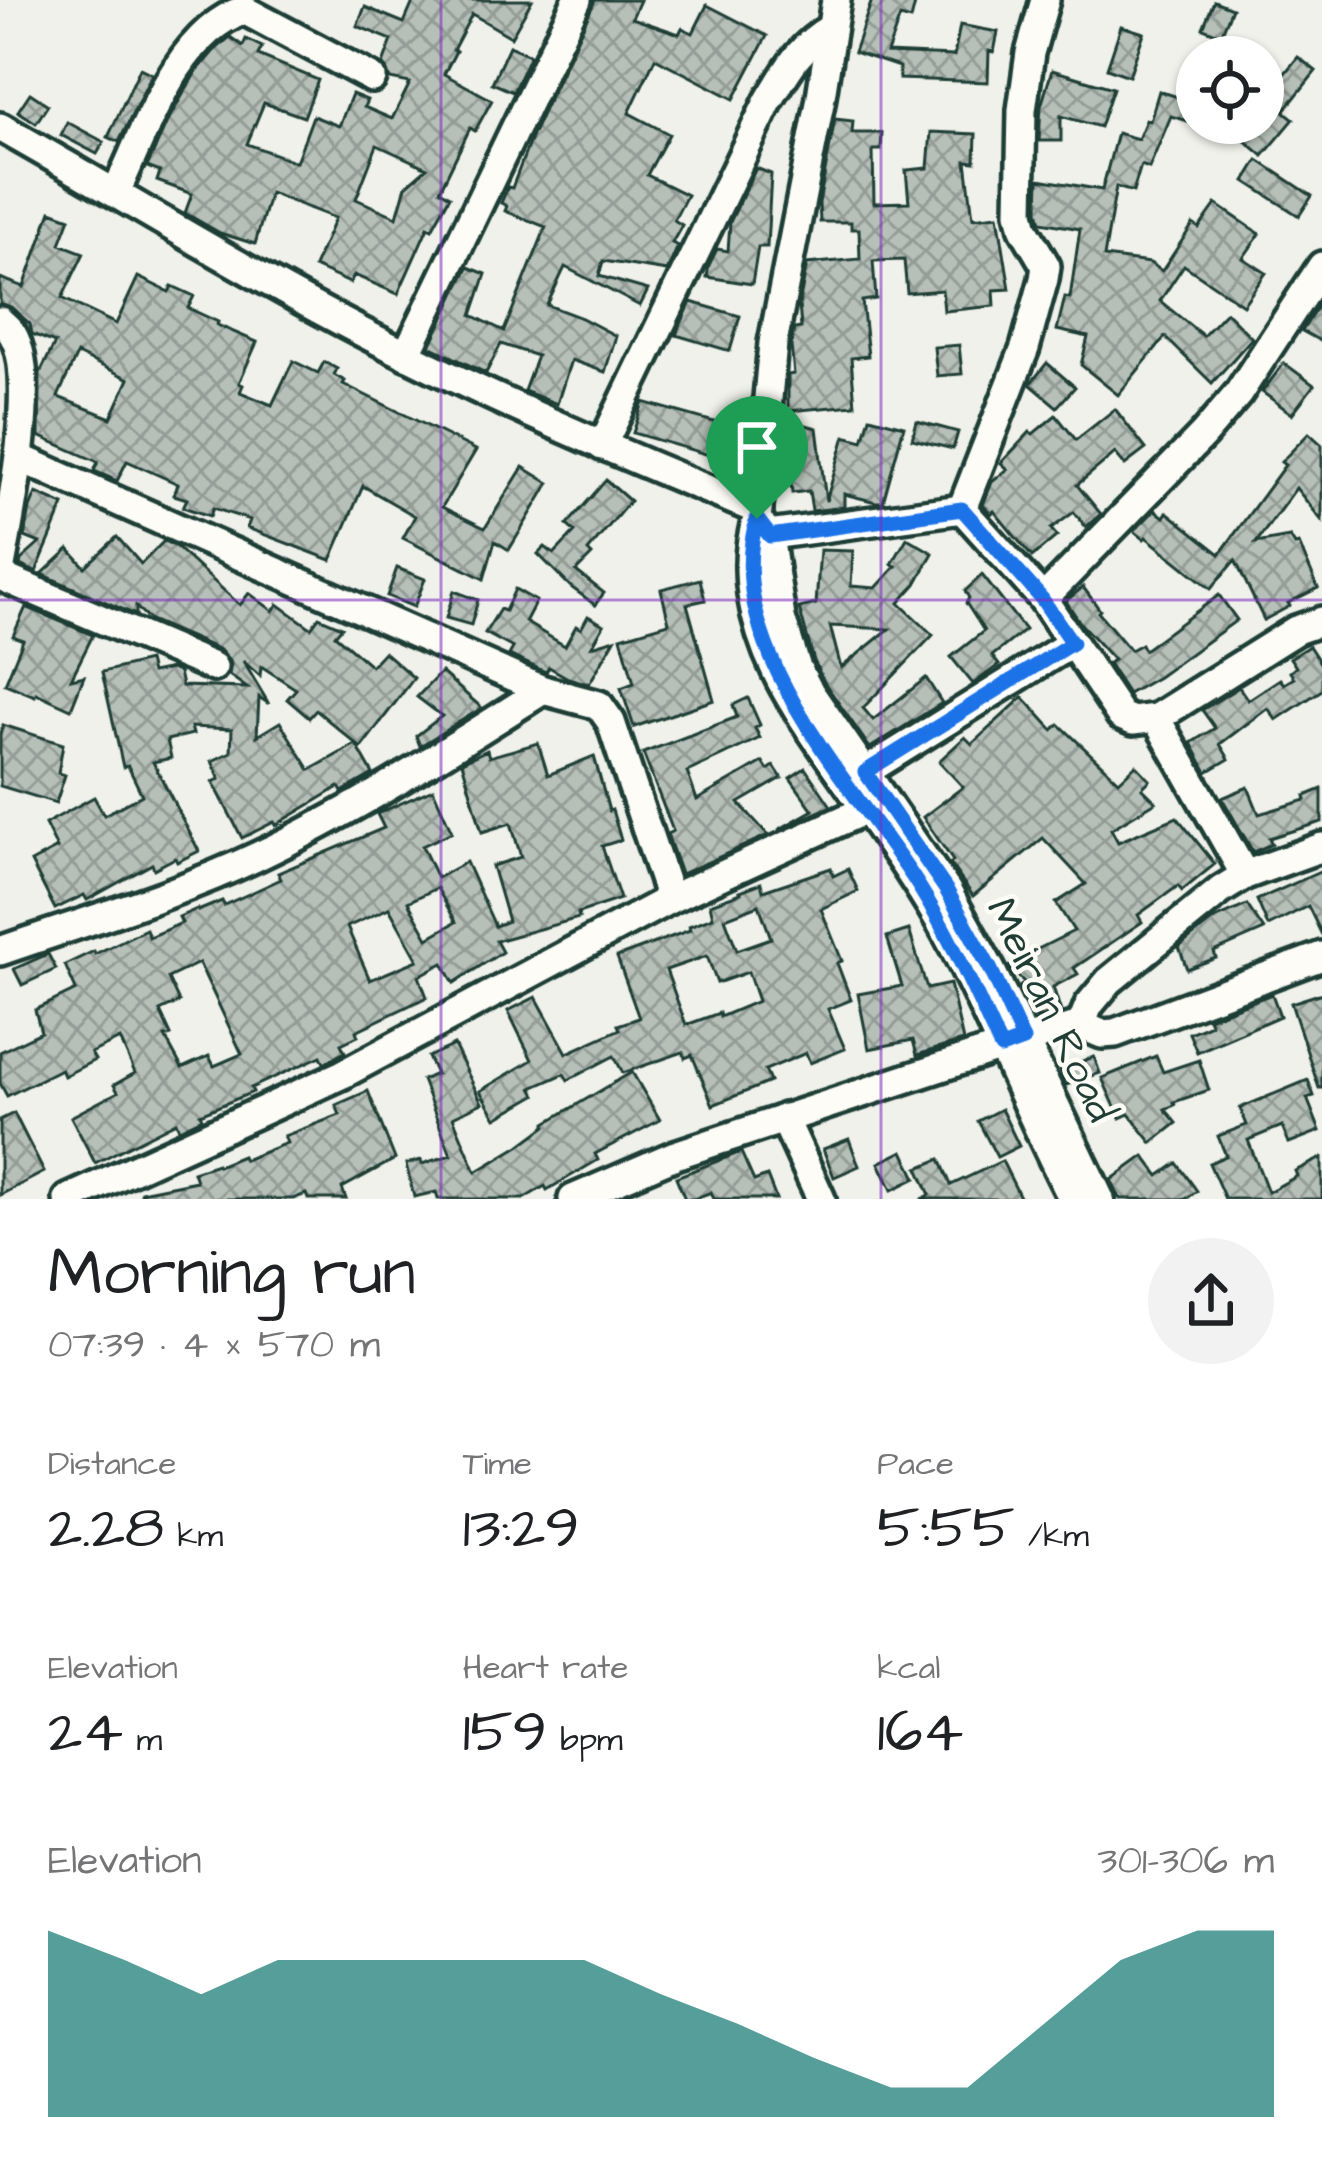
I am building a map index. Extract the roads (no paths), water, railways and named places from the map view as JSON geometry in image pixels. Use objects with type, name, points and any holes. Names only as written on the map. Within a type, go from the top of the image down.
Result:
[{"type":"street","points":[[406,355],[577,0]]},
{"type":"street","points":[[962,509],[1025,348],[1045,279],[1046,266],[1024,229],[1020,212],[1022,110],[1030,53],[1045,0]]},
{"type":"street","points":[[116,192],[174,72],[214,25],[228,16],[244,10],[372,78]]},
{"type":"street","points":[[602,446],[768,102],[801,50],[833,14]]},
{"type":"street","points":[[762,522],[773,343],[833,14]]},
{"type":"street","points":[[0,127],[242,268],[406,355],[762,522],[962,509]]},
{"type":"street","points":[[1042,599],[1238,394],[1322,266]]},
{"type":"street","points":[[0,321],[13,335],[22,371],[20,458],[0,574],[212,667]]},
{"type":"street","points":[[20,458],[543,690],[599,705],[610,722],[670,899]]},
{"type":"street","points":[[962,509],[1042,599],[1121,716],[1133,721],[1156,718],[1296,630],[1322,621]]},
{"type":"street","name":"Meiran Road","points":[[762,522],[796,668],[947,891],[991,970],[1046,1148],[1073,1199]]},
{"type":"street","name":"Meiran Road","points":[[762,522],[752,537],[749,574],[775,670],[917,883],[1100,1199]]},
{"type":"street","points":[[865,772],[1072,643]]},
{"type":"street","points":[[0,951],[255,857],[367,800],[543,690]]},
{"type":"street","points":[[1156,718],[1245,874]]},
{"type":"street","points":[[68,1199],[343,1074],[670,899],[865,810]]},
{"type":"street","points":[[1081,1025],[1089,1005],[1109,981],[1221,890],[1245,874],[1322,847]]},
{"type":"street","points":[[581,1198],[675,1155],[784,1118],[1081,1025],[1102,1034],[1115,1033],[1322,956]]},
{"type":"street","points":[[784,1118],[821,1199]]}]
